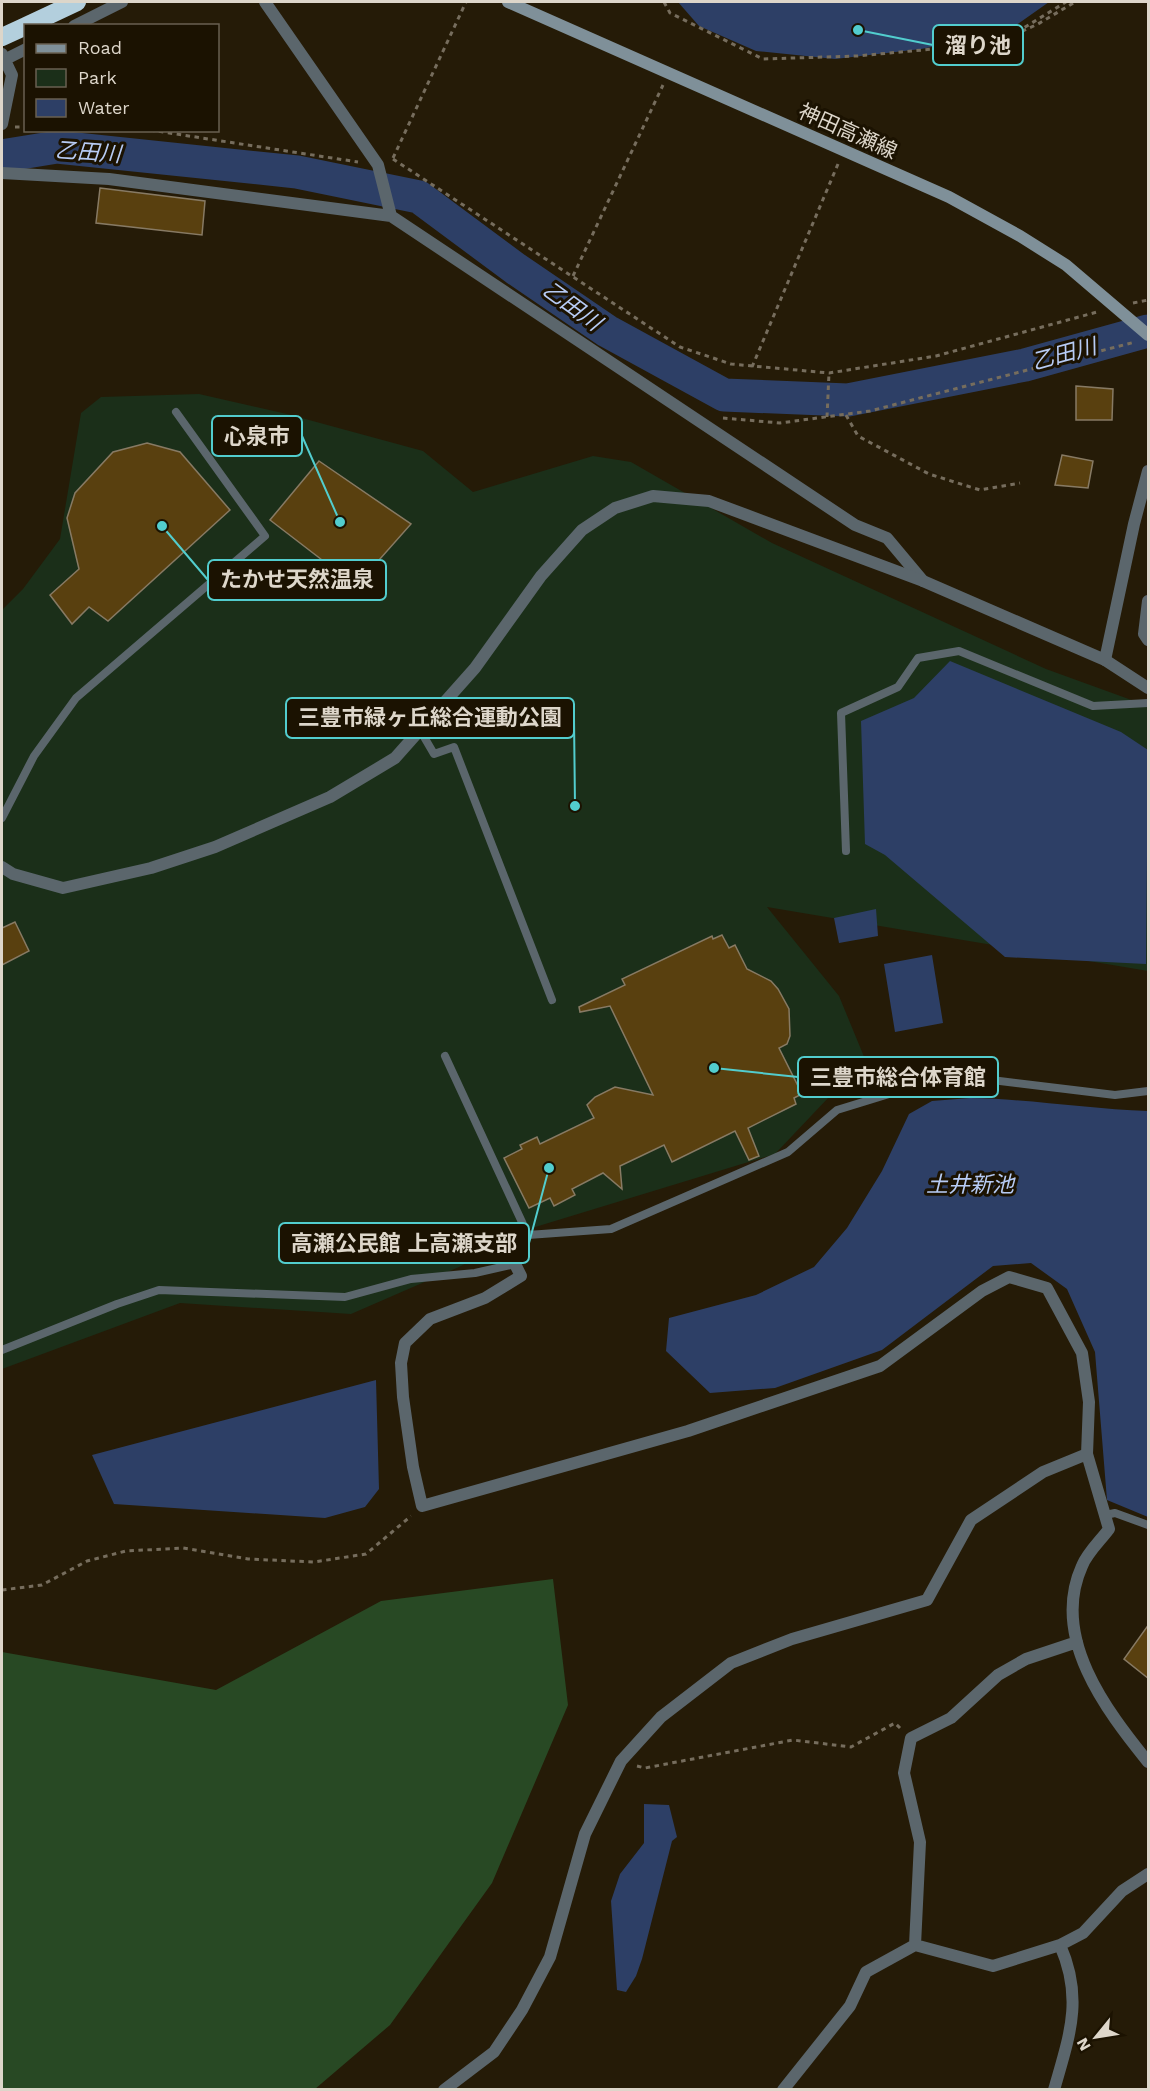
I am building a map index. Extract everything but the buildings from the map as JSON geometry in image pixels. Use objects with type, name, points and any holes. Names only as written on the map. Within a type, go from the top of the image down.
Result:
[{"type":"highway","points":[[30,24],[77,2]]},
{"type":"highway","points":[[2,37],[24,27]]},
{"type":"main road","name":"神田高瀬線","points":[[508,2],[949,197],[1020,236],[1066,266],[1149,335]]},
{"type":"street","points":[[78,24],[122,2]]},
{"type":"street","points":[[265,2],[378,165],[391,216]]},
{"type":"street","points":[[2,124],[12,75],[3,57],[24,50]]},
{"type":"street","points":[[2,173],[108,179],[391,216],[855,525],[887,538],[923,581]]},
{"type":"street","points":[[1105,660],[1134,524],[1149,471]]},
{"type":"street","points":[[2,867],[13,874],[63,888],[151,868],[215,847],[330,797],[394,758],[475,668],[541,576],[582,530],[615,508],[653,496],[709,501],[923,581],[1105,660],[1149,688]]},
{"type":"street","points":[[1149,602],[1144,634],[1149,640]]},
{"type":"street","points":[[515,1264],[520,1275],[485,1298],[430,1319],[405,1343],[401,1363],[403,1397],[412,1467],[422,1506],[688,1431],[880,1366],[982,1291],[1009,1276],[1047,1287],[1082,1353],[1089,1402],[1088,1454],[1109,1529],[1082,1565],[1074,1596],[1073,1625],[1077,1642],[1094,1684],[1149,1762]]},
{"type":"street","points":[[444,2090],[494,2052],[522,2010],[550,1957],[585,1834],[621,1761],[661,1717],[731,1663],[792,1639],[927,1600],[971,1520],[1043,1472],[1088,1454]]},
{"type":"street","points":[[915,1945],[920,1842],[904,1773],[911,1738],[951,1718],[998,1675],[1026,1659],[1077,1642]]},
{"type":"street","points":[[783,2090],[850,2006],[866,1972],[915,1945],[993,1966],[1060,1945],[1083,1933],[1122,1891],[1149,1874]]},
{"type":"street","points":[[1054,2090],[1074,2019],[1070,1966],[1060,1945]]},
{"type":"lane","points":[[2,818],[34,756],[76,698],[265,536],[176,412]]},
{"type":"lane","points":[[846,851],[842,712],[898,687],[918,658],[959,651],[1093,706],[1149,703]]},
{"type":"lane","points":[[420,729],[434,754],[454,747],[552,999]]},
{"type":"lane","points":[[445,1056],[528,1236]]},
{"type":"lane","points":[[2,1350],[117,1304],[159,1290],[345,1297],[411,1279],[475,1273],[515,1264],[517,1244],[528,1236],[611,1229],[788,1152],[837,1110],[951,1075],[1115,1095],[1149,1091]]},
{"type":"lane","points":[[1105,1515],[1116,1513],[1149,1526]]},
{"type":"path","points":[[163,132],[378,165],[393,159],[466,2]]},
{"type":"path","points":[[664,2],[670,13],[763,59],[857,56],[977,45],[1005,39],[1038,24],[1075,2]]},
{"type":"path","points":[[1005,39],[1066,2]]},
{"type":"path","points":[[573,276],[668,72]]},
{"type":"path","points":[[752,367],[844,150]]},
{"type":"path","points":[[393,159],[680,346],[731,364],[829,373],[936,356],[1116,307]]},
{"type":"path","points":[[691,415],[780,423],[870,411],[1137,342]]},
{"type":"path","points":[[827,417],[829,373]]},
{"type":"path","points":[[846,414],[858,436],[929,474],[980,490],[1020,483]]},
{"type":"path","points":[[2,1590],[42,1585],[87,1561],[126,1551],[183,1548],[248,1559],[314,1562],[366,1554],[422,1506]]},
{"type":"path","points":[[621,1761],[645,1768],[793,1740],[851,1747],[895,1723],[911,1738]]},
{"type":"green space","points":[[199,394],[287,414],[423,451],[473,492],[593,456],[631,462],[772,543],[1046,669],[1148,706],[1148,971],[767,907],[839,996],[865,1059],[775,1154],[532,1228],[459,1267],[351,1314],[180,1303],[2,1369],[2,610],[23,589],[60,539],[81,413],[101,397]]},
{"type":"green space","points":[[553,1579],[568,1705],[492,1883],[390,2025],[315,2089],[2,2089],[2,1652],[216,1690],[381,1601]]},
{"type":"water","points":[[678,2],[1049,2],[1005,33],[921,49],[835,59],[756,51],[699,26]]},
{"type":"water","points":[[950,661],[1121,732],[1148,750],[1146,964],[1005,957],[885,855],[865,844],[861,721],[914,698]]},
{"type":"water","points":[[876,909],[878,936],[839,943],[834,918]]},
{"type":"water","points":[[932,955],[943,1023],[895,1032],[884,964]]},
{"type":"water","name":"土井新池","points":[[970,1098],[1148,1111],[1148,1517],[1107,1500],[1095,1352],[1067,1289],[1031,1263],[993,1266],[882,1350],[775,1388],[710,1393],[666,1351],[669,1318],[756,1295],[814,1267],[847,1228],[882,1171],[909,1114],[932,1101]]},
{"type":"water","points":[[376,1380],[379,1489],[365,1507],[325,1518],[114,1504],[92,1455]]},
{"type":"water","points":[[644,1804],[669,1805],[677,1837],[672,1841],[642,1959],[636,1976],[626,1992],[617,1990],[611,1901],[620,1874],[644,1843]]},
{"type":"waterway","name":"乙田川","points":[[2,156],[57,147],[297,172],[419,197],[516,269],[607,331],[724,395],[848,400],[1025,365],[1148,331]]},
{"type":"place","name":"溜り池","points":[[858,30]]},
{"type":"place","name":"心泉市","points":[[340,522]]},
{"type":"place","name":"たかせ天然温泉","points":[[162,526]]},
{"type":"place","name":"三豊市緑ヶ丘総合運動公園","points":[[575,806]]},
{"type":"place","name":"三豊市総合体育館","points":[[714,1068]]},
{"type":"place","name":"高瀬公民館 上高瀬支部","points":[[549,1168]]}]
